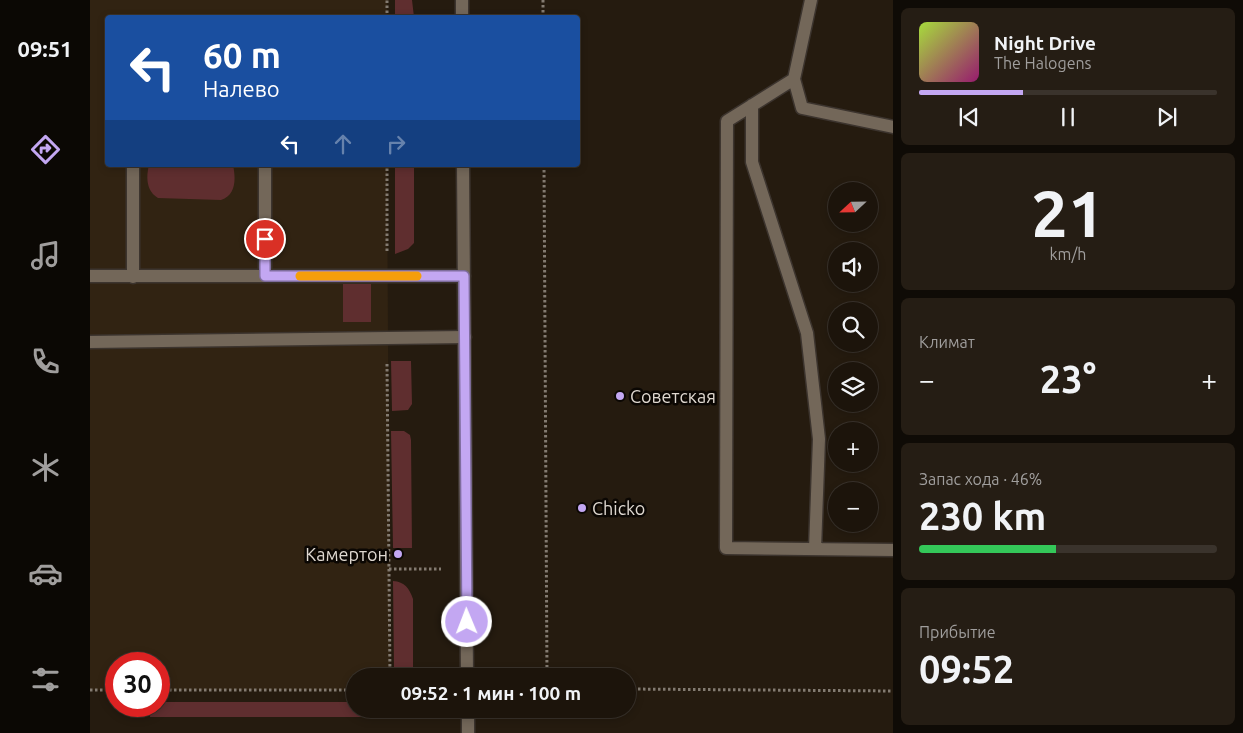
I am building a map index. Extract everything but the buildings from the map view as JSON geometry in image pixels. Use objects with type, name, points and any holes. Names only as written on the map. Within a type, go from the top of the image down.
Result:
[{"type":"street","points":[[462,0],[462,15]]},
{"type":"street","points":[[812,0],[794,79],[802,108],[893,127]]},
{"type":"street","points":[[794,79],[727,121],[726,548],[893,550]]},
{"type":"street","points":[[752,105],[752,162],[807,332],[819,439],[815,549]]},
{"type":"street","points":[[133,167],[133,277]]},
{"type":"street","points":[[265,167],[265,276]]},
{"type":"street","points":[[463,167],[467,668]]},
{"type":"street","points":[[90,276],[464,276]]},
{"type":"street","points":[[90,342],[465,337]]},
{"type":"street","points":[[468,718],[468,733]]},
{"type":"path","points":[[387,0],[387,15]]},
{"type":"path","points":[[543,0],[543,15]]},
{"type":"path","points":[[387,167],[387,276]]},
{"type":"path","points":[[544,167],[547,668]]},
{"type":"path","points":[[387,338],[390,668]]},
{"type":"path","points":[[389,569],[466,569]]},
{"type":"path","points":[[636,689],[893,691]]},
{"type":"path","points":[[90,690],[105,690]]},
{"type":"path","points":[[170,690],[346,690]]},
{"type":"shaded area","points":[[90,0],[387,0],[387,15],[105,15],[105,167],[387,167],[390,668],[346,668],[346,690],[170,690],[170,652],[105,652],[105,690],[90,690]]},
{"type":"shaded area","points":[[395,0],[412,0],[414,15],[395,15]]},
{"type":"shaded area","points":[[149,167],[233,167],[234,186],[230,194],[221,200],[158,198],[149,188],[147,174]]},
{"type":"shaded area","points":[[395,167],[414,167],[414,243],[408,249],[395,254]]},
{"type":"shaded area","points":[[343,284],[371,284],[371,322],[343,322]]},
{"type":"shaded area","points":[[391,361],[411,361],[412,404],[408,410],[392,411]]},
{"type":"shaded area","points":[[391,431],[404,431],[410,435],[411,440],[412,548],[393,548]]},
{"type":"shaded area","points":[[393,581],[406,586],[413,599],[413,668],[394,668]]},
{"type":"shaded area","points":[[170,702],[346,702],[346,717],[170,717]]},
{"type":"slow traffic","points":[[300,276],[417,276]]},
{"type":"place","name":"Советская","points":[[620,396]]},
{"type":"place","name":"Chicko","points":[[582,508]]},
{"type":"place","name":"Камертон","points":[[398,554]]},
{"type":"route","points":[[265,239],[265,276],[464,276],[467,622]]}]
